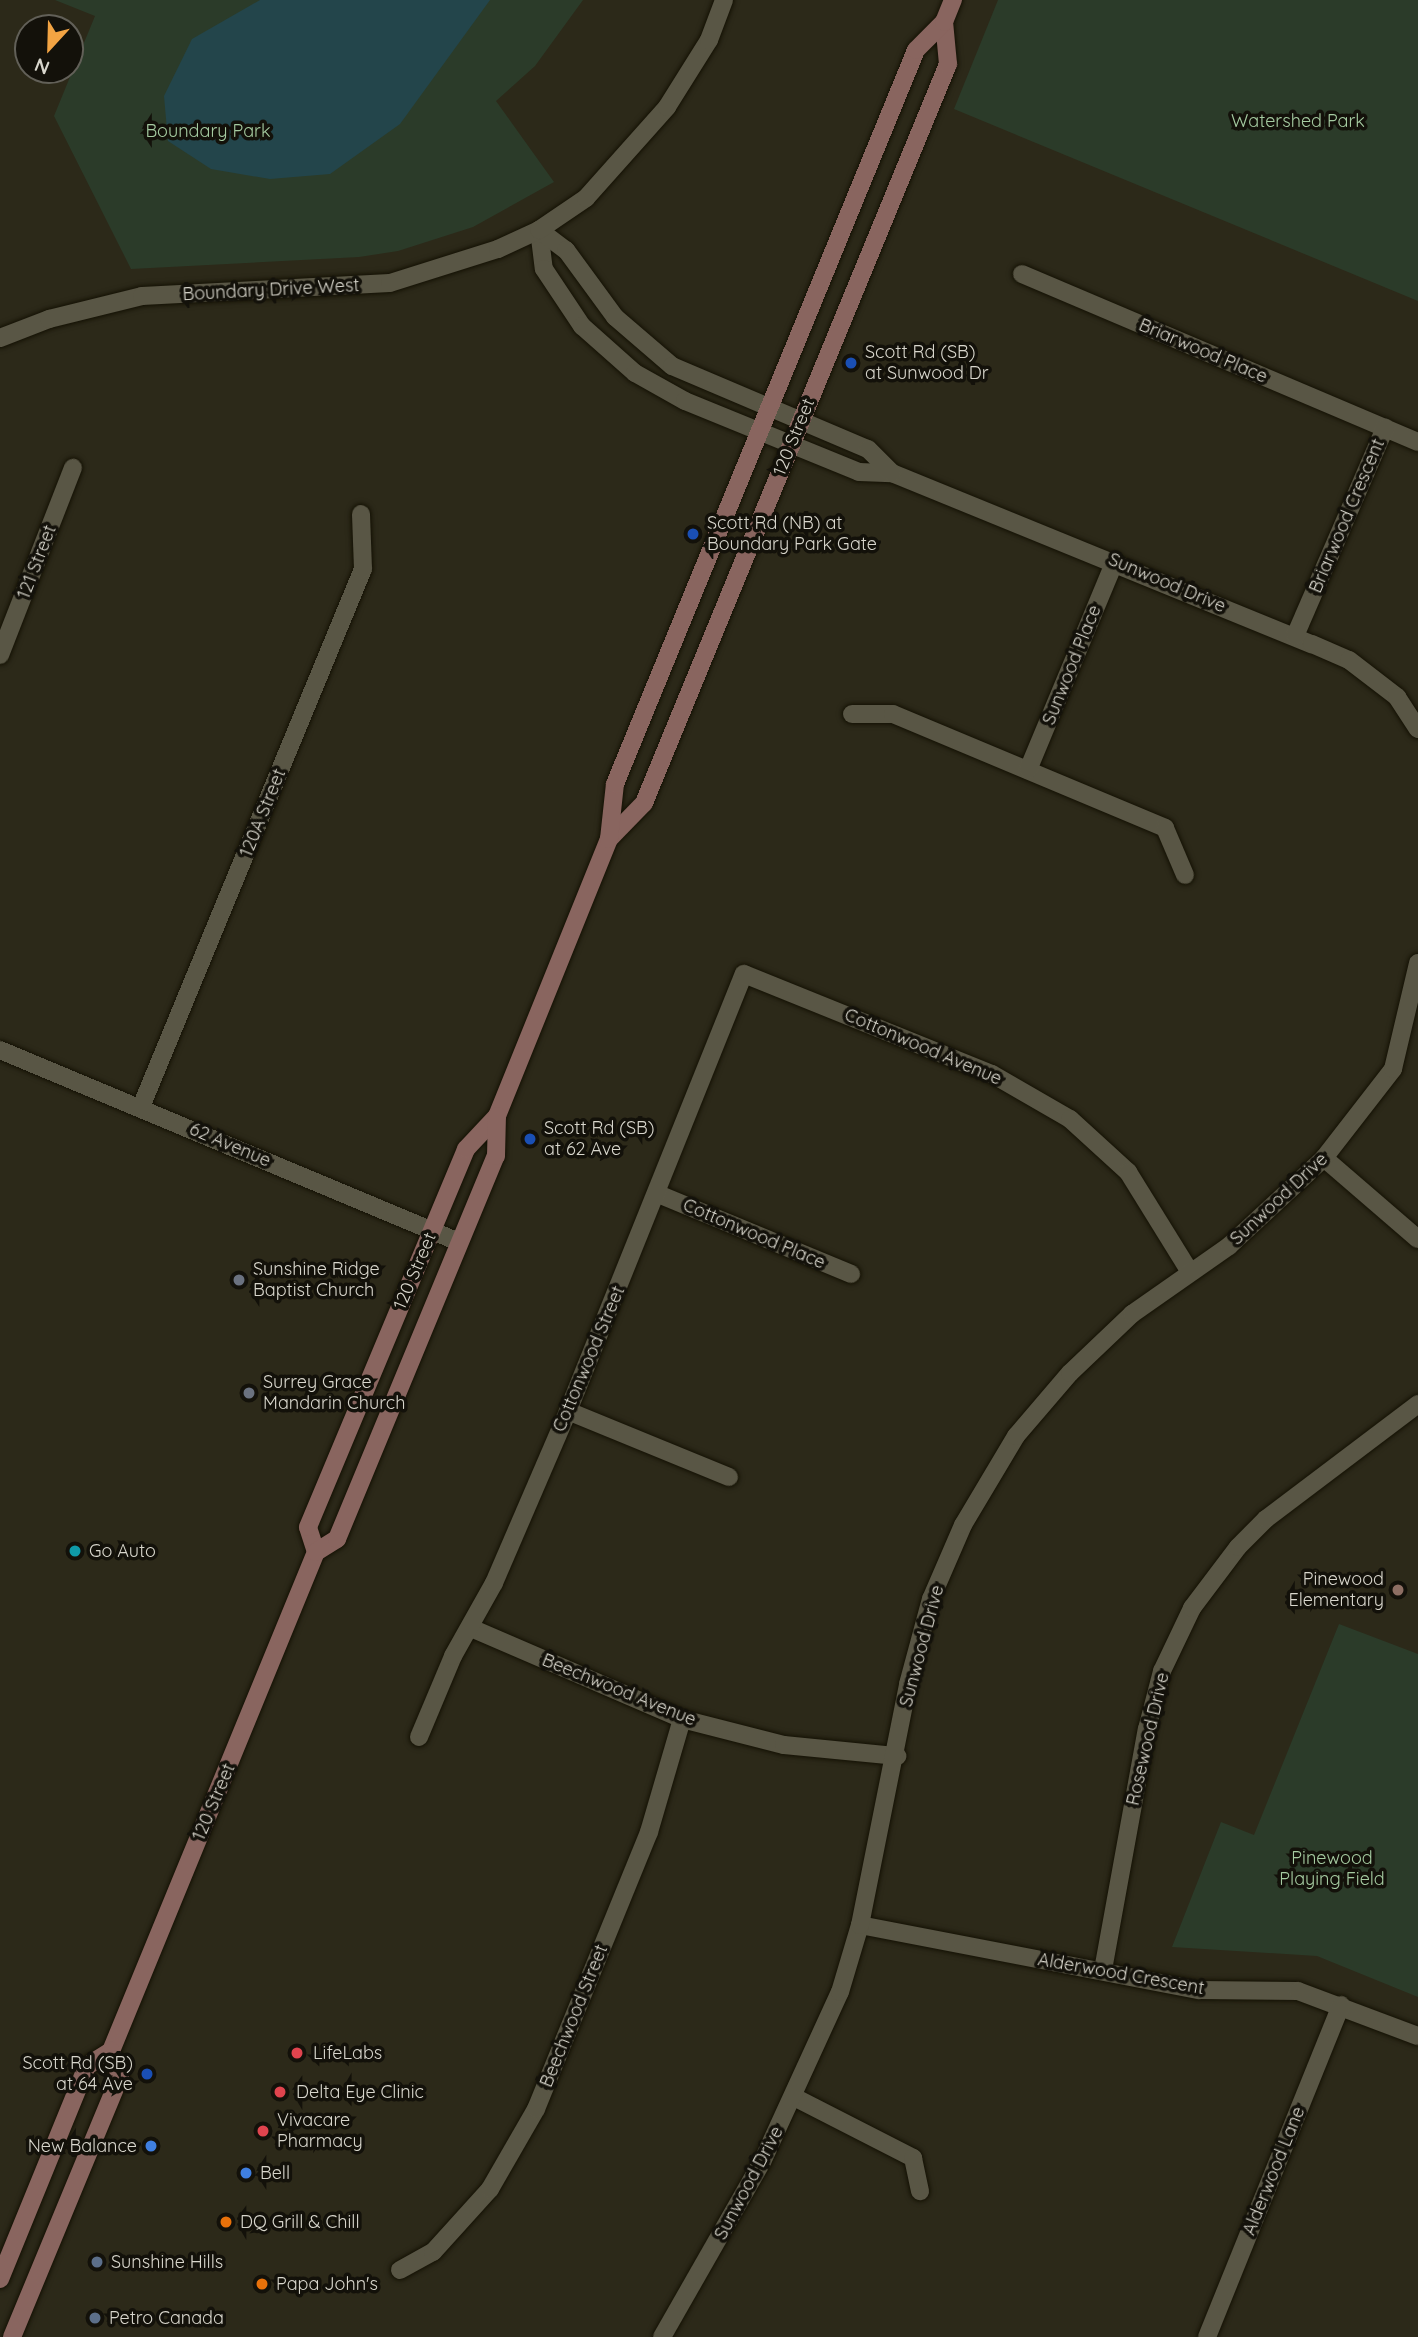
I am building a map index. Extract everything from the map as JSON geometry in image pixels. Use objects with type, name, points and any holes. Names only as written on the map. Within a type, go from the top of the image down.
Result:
[{"type":"main road","name":"120 Street","points":[[0,2279],[87,2066],[111,2051],[316,1552],[337,1539],[458,1242],[496,1156],[497,1116],[609,839],[615,785],[916,50],[944,22],[953,0]]},
{"type":"main road","name":"120 Street","points":[[609,839],[644,803],[948,64],[944,22]]},
{"type":"main road","name":"120 Street","points":[[316,1552],[308,1527],[466,1149],[497,1116]]},
{"type":"main road","points":[[12,2337],[120,2076],[111,2051]]},
{"type":"street","name":"Boundary Drive West","points":[[0,338],[49,318],[142,296],[390,283],[498,249],[540,230],[586,198],[667,107],[709,40],[724,0]]},
{"type":"street","name":"Sunwood Drive","points":[[540,230],[566,250],[615,317],[672,366],[868,449],[892,473]]},
{"type":"street","name":"Sunwood Drive","points":[[540,230],[544,269],[582,326],[635,373],[685,401],[791,446],[859,472],[892,473],[1115,561],[1349,660],[1397,697],[1418,729]]},
{"type":"street","name":"Briarwood Place","points":[[1023,274],[1384,428]]},
{"type":"street","name":"Briarwood Crescent","points":[[1295,636],[1384,428],[1418,442]]},
{"type":"street","name":"121 Street","points":[[0,655],[73,468]]},
{"type":"street","name":"120A Street","points":[[141,1107],[363,569],[361,514]]},
{"type":"street","name":"Sunwood Place","points":[[1028,770],[1115,561]]},
{"type":"street","points":[[852,714],[893,714],[1165,828],[1185,876]]},
{"type":"street","name":"Sunwood Drive","points":[[662,2337],[794,2097],[840,1992],[860,1925],[897,1756],[908,1684],[931,1599],[963,1525],[1016,1436],[1106,1339],[1190,1272],[1229,1246],[1324,1158],[1393,1069],[1418,963]]},
{"type":"street","name":"Cottonwood Street","points":[[419,1737],[453,1656],[471,1628],[568,1411],[658,1194],[744,974]]},
{"type":"street","name":"Cottonwood Avenue","points":[[744,974],[992,1074],[1070,1119],[1128,1172],[1190,1272]]},
{"type":"street","name":"62 Avenue","points":[[0,1050],[458,1242]]},
{"type":"street","points":[[1324,1158],[1418,1239]]},
{"type":"street","name":"Cottonwood Place","points":[[658,1194],[851,1274]]},
{"type":"street","name":"Rosewood Drive","points":[[1102,1970],[1147,1729],[1163,1671],[1192,1608],[1237,1547],[1266,1519],[1418,1404]]},
{"type":"street","points":[[568,1411],[729,1477]]},
{"type":"street","name":"Beechwood Avenue","points":[[471,1628],[682,1719],[784,1745],[897,1756]]},
{"type":"street","name":"Beechwood Street","points":[[400,2270],[433,2252],[490,2189],[536,2109],[649,1832],[682,1719]]},
{"type":"street","name":"Alderwood Crescent","points":[[860,1925],[1199,1990],[1298,1991],[1418,2036]]},
{"type":"street","name":"Alderwood Lane","points":[[1207,2337],[1341,2005]]},
{"type":"street","points":[[794,2097],[914,2158],[920,2191]]},
{"type":"green space","name":"Boundary Park","points":[[55,0],[583,0],[535,66],[496,101],[554,182],[473,227],[398,251],[359,257],[131,269],[54,116],[67,84],[84,84],[84,43],[95,16]]},
{"type":"green space","name":"Watershed Park","points":[[998,0],[1418,0],[1418,301],[954,109]]},
{"type":"green space","name":"Pinewood Playing Field","points":[[1339,1624],[1418,1654],[1418,1997],[1317,1956],[1172,1947],[1221,1822],[1254,1835]]},
{"type":"water","points":[[260,0],[490,0],[400,124],[330,174],[270,179],[211,169],[168,141],[164,96],[192,39]]},
{"type":"place","name":"Scott Rd (SB) at Sunwood Dr","points":[[851,363]]},
{"type":"place","name":"Scott Rd (NB) at Boundary Park Gate","points":[[693,534]]},
{"type":"place","name":"Scott Rd (SB) at 62 Ave","points":[[530,1139]]},
{"type":"place","name":"Sunshine Ridge Baptist Church","points":[[239,1280]]},
{"type":"place","name":"Surrey Grace Mandarin Church","points":[[249,1393]]},
{"type":"place","name":"Go Auto","points":[[75,1551]]},
{"type":"place","name":"Pinewood Elementary","points":[[1398,1590]]},
{"type":"place","name":"LifeLabs","points":[[297,2053]]},
{"type":"place","name":"Scott Rd (SB) at 64 Ave","points":[[147,2074]]},
{"type":"place","name":"Delta Eye Clinic","points":[[280,2092]]},
{"type":"place","name":"Vivacare Pharmacy","points":[[263,2131]]},
{"type":"place","name":"New Balance","points":[[151,2146]]},
{"type":"place","name":"Bell","points":[[246,2173]]},
{"type":"place","name":"DQ Grill & Chill","points":[[226,2222]]},
{"type":"place","name":"Sunshine Hills","points":[[97,2262]]},
{"type":"place","name":"Papa John's","points":[[262,2284]]},
{"type":"place","name":"Petro Canada","points":[[95,2318]]}]
